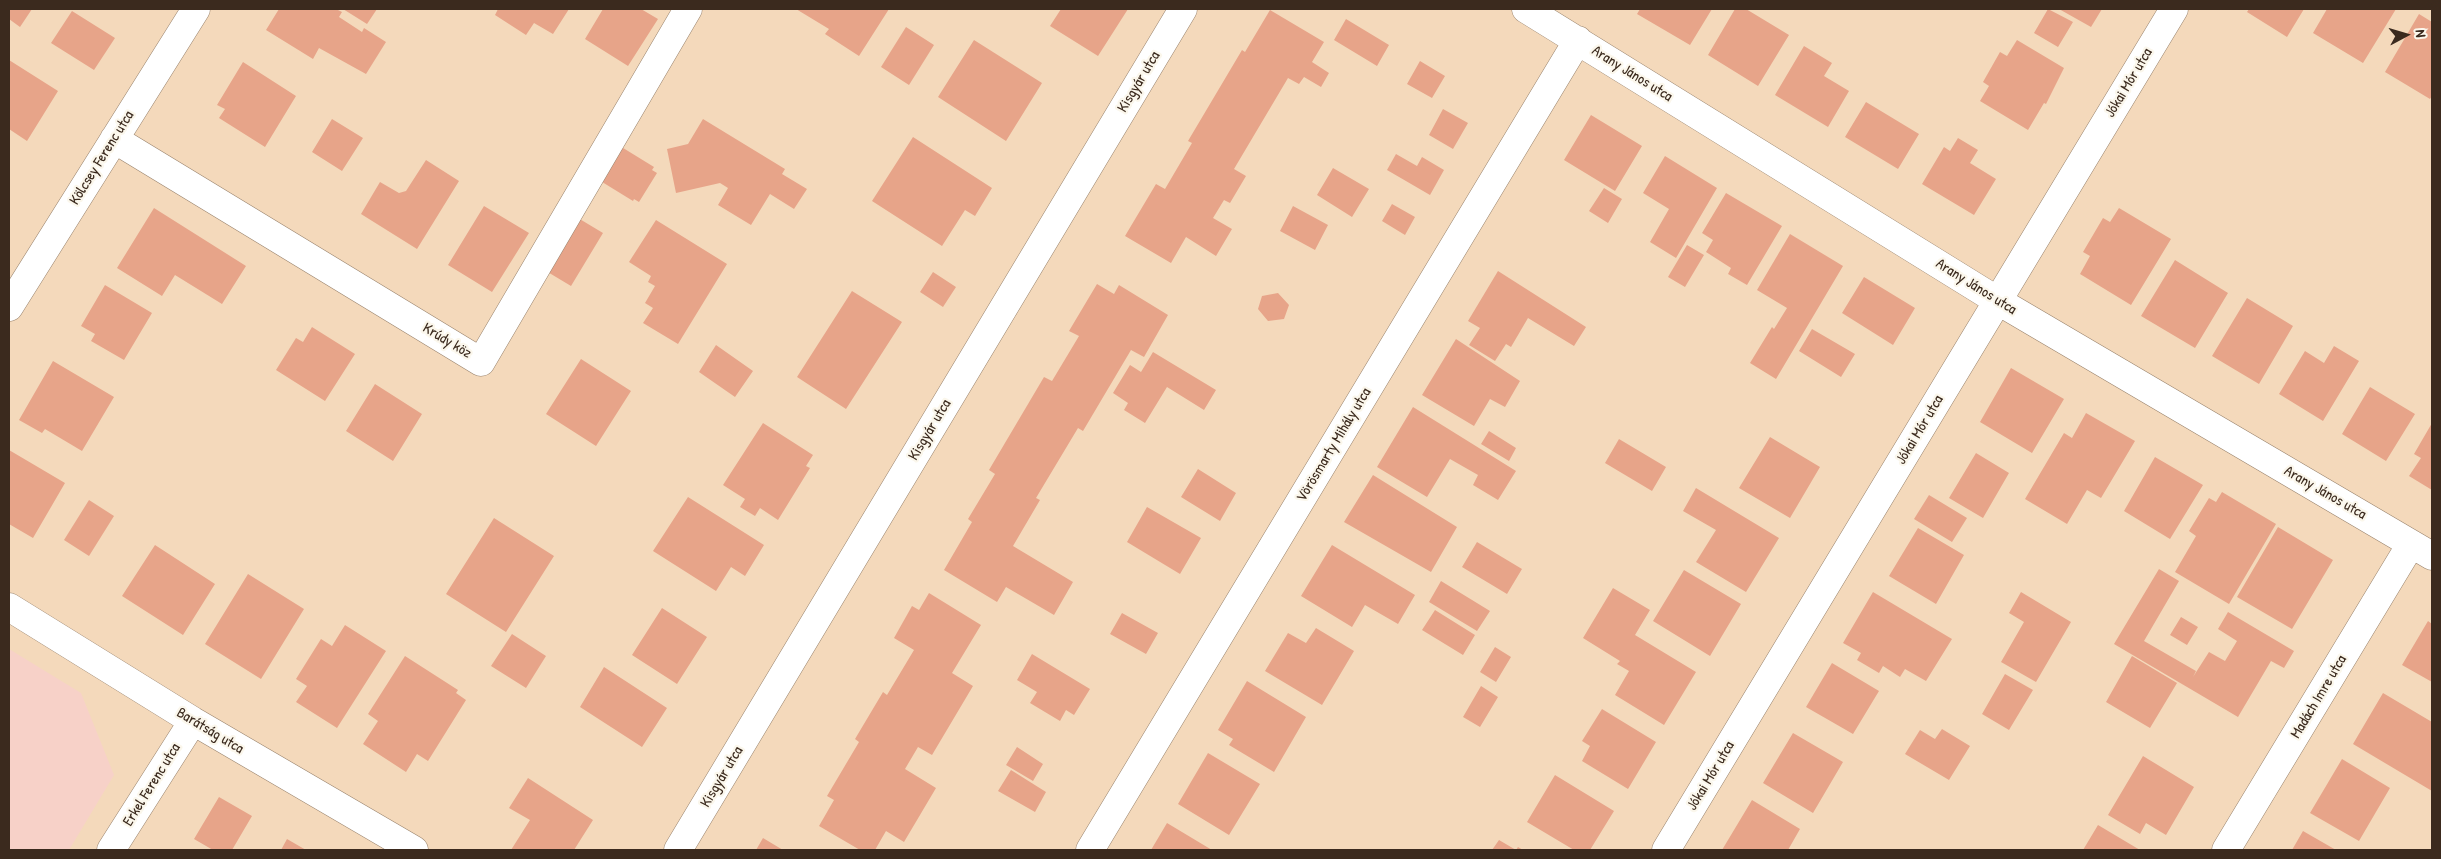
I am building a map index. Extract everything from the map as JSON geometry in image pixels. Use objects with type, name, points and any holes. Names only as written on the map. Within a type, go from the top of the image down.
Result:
[{"type":"street","name":"Kölcsey Ferenc utca","points":[[9,307],[196,9]]},
{"type":"street","name":"Krúdy köz","points":[[114,139],[481,362],[688,9]]},
{"type":"street","name":"Kisgyár utca","points":[[678,850],[1183,9]]},
{"type":"street","name":"Arany János utca","points":[[1526,9],[1998,301],[2422,550]]},
{"type":"street","name":"Jókai Mór utca","points":[[1666,850],[2174,9]]},
{"type":"street","name":"Vörösmarty Mihály utca","points":[[1090,850],[1578,40]]},
{"type":"street","name":"Madách Imre utca","points":[[2226,850],[2422,550]]},
{"type":"street","name":"Barátság utca","points":[[9,607],[193,721],[414,850]]},
{"type":"street","name":"Erkel Ferenc utca","points":[[111,850],[193,721]]},
{"type":"shaded area","points":[[9,649],[81,693],[114,775],[69,850],[9,850]]},
{"type":"building","points":[[9,9],[32,9],[20,27],[9,19]]},
{"type":"building","points":[[279,9],[336,9],[342,12],[339,17],[362,32],[364,28],[386,42],[366,74],[319,48],[313,59],[266,30]]},
{"type":"building","points":[[343,9],[377,9],[367,24]]},
{"type":"building","points":[[498,9],[569,9],[553,34],[534,23],[526,35],[495,15]]},
{"type":"building","points":[[603,9],[641,9],[658,19],[628,66],[585,39]]},
{"type":"building","points":[[796,9],[889,9],[859,56],[825,34],[829,29]]},
{"type":"building","points":[[1061,9],[1128,9],[1098,56],[1050,26]]},
{"type":"building","points":[[1640,9],[1712,9],[1690,45],[1637,14]]},
{"type":"building","points":[[1735,9],[1746,9],[1789,35],[1758,86],[1708,55]]},
{"type":"building","points":[[2048,9],[2073,22],[2058,47],[2034,33]]},
{"type":"building","points":[[2059,9],[2102,9],[2091,27]]},
{"type":"building","points":[[2249,9],[2304,9],[2287,37],[2247,12]]},
{"type":"building","points":[[2327,9],[2396,9],[2363,63],[2313,33]]},
{"type":"building","points":[[1270,10],[1324,42],[1312,62],[1329,73],[1321,87],[1304,77],[1299,84],[1288,78],[1234,169],[1246,176],[1230,203],[1224,200],[1213,218],[1232,229],[1216,256],[1186,237],[1171,263],[1125,236],[1156,184],[1165,189],[1192,143],[1188,141],[1242,50],[1245,52]]},
{"type":"building","points":[[72,11],[115,38],[94,70],[51,43]]},
{"type":"building","points":[[2419,14],[2432,22],[2432,96],[2430,99],[2385,72]]},
{"type":"building","points":[[1346,19],[1389,45],[1377,66],[1334,40]]},
{"type":"building","points":[[906,27],[934,45],[909,85],[881,67]]},
{"type":"building","points":[[974,40],[1042,83],[1006,141],[938,97]]},
{"type":"building","points":[[2017,40],[2064,68],[2046,104],[2044,103],[2028,130],[1980,101],[1989,86],[1983,82],[2000,52],[2007,56]]},
{"type":"building","points":[[1804,46],[1832,63],[1824,76],[1849,91],[1828,127],[1775,95]]},
{"type":"building","points":[[9,60],[58,91],[27,141],[9,129]]},
{"type":"building","points":[[1420,61],[1445,76],[1432,98],[1407,84]]},
{"type":"building","points":[[243,62],[296,96],[265,147],[219,118],[225,109],[217,105]]},
{"type":"building","points":[[1866,102],[1919,134],[1898,169],[1845,137]]},
{"type":"building","points":[[1443,109],[1468,123],[1453,149],[1429,135]]},
{"type":"building","points":[[1591,115],[1642,146],[1615,191],[1564,160]]},
{"type":"building","points":[[332,119],[363,138],[342,171],[312,152]]},
{"type":"building","points":[[703,119],[785,169],[782,174],[807,189],[794,209],[770,194],[751,225],[718,205],[728,188],[720,183],[676,193],[667,149],[688,144]]},
{"type":"building","points":[[913,137],[992,188],[975,216],[965,210],[942,246],[872,201]]},
{"type":"building","points":[[1958,138],[1978,150],[1970,163],[1996,179],[1974,215],[1922,184],[1944,147],[1950,151]]},
{"type":"building","points":[[615,143],[654,167],[652,170],[657,173],[639,202],[634,199],[633,201],[594,177]]},
{"type":"building","points":[[1396,154],[1417,166],[1422,157],[1444,170],[1430,195],[1387,170]]},
{"type":"building","points":[[1665,156],[1717,188],[1676,258],[1650,242],[1669,209],[1643,193]]},
{"type":"building","points":[[426,160],[459,181],[417,249],[361,214],[380,182],[399,193],[406,191]]},
{"type":"building","points":[[1333,168],[1369,189],[1352,217],[1317,195]]},
{"type":"building","points":[[1604,188],[1622,199],[1608,223],[1589,211]]},
{"type":"building","points":[[1726,193],[1782,226],[1747,285],[1728,274],[1731,268],[1706,252],[1713,240],[1702,233]]},
{"type":"building","points":[[1392,204],[1415,217],[1405,235],[1382,221]]},
{"type":"building","points":[[484,206],[529,233],[492,292],[448,265]]},
{"type":"building","points":[[1293,206],[1328,225],[1315,250],[1280,231]]},
{"type":"building","points":[[154,208],[246,266],[222,304],[175,275],[162,296],[117,268]]},
{"type":"building","points":[[2119,208],[2171,239],[2131,305],[2080,274],[2090,256],[2083,252],[2103,218],[2110,222]]},
{"type":"building","points":[[573,215],[603,233],[571,286],[541,268]]},
{"type":"building","points":[[656,220],[727,264],[678,344],[643,323],[653,308],[645,303],[655,286],[648,282],[651,276],[629,262]]},
{"type":"building","points":[[1790,234],[1843,266],[1776,379],[1750,363],[1772,327],[1774,329],[1787,308],[1757,290]]},
{"type":"building","points":[[1687,245],[1704,255],[1685,287],[1668,277]]},
{"type":"building","points":[[2175,260],[2228,293],[2195,348],[2141,316]]},
{"type":"building","points":[[1498,271],[1586,327],[1574,346],[1528,318],[1511,347],[1506,344],[1495,361],[1469,345],[1480,328],[1468,321]]},
{"type":"building","points":[[933,272],[956,287],[943,307],[920,292]]},
{"type":"building","points":[[1864,277],[1915,308],[1893,345],[1842,313]]},
{"type":"building","points":[[1097,284],[1114,294],[1119,285],[1168,315],[1144,357],[1131,350],[1083,431],[1078,428],[1036,498],[1040,500],[1013,546],[1073,582],[1054,615],[1006,587],[997,602],[944,570],[972,522],[968,519],[995,474],[989,470],[1044,377],[1052,381],[1079,336],[1069,331]]},
{"type":"building","points":[[105,285],[152,313],[124,360],[91,341],[95,334],[81,326]]},
{"type":"building","points":[[852,291],[902,322],[846,409],[797,377]]},
{"type":"building","points":[[1278,293],[1289,305],[1284,319],[1268,321],[1258,309],[1262,296]]},
{"type":"building","points":[[2247,298],[2293,326],[2259,384],[2212,356]]},
{"type":"building","points":[[312,327],[355,354],[325,401],[276,370],[296,338],[303,342]]},
{"type":"building","points":[[1812,329],[1855,354],[1841,377],[1799,351]]},
{"type":"building","points":[[1456,339],[1520,381],[1505,407],[1490,399],[1474,426],[1422,395]]},
{"type":"building","points":[[716,345],[753,371],[735,397],[699,372]]},
{"type":"building","points":[[2334,346],[2359,361],[2323,421],[2279,394],[2305,351],[2324,363]]},
{"type":"building","points":[[1153,352],[1216,390],[1204,410],[1167,387],[1145,423],[1124,410],[1128,403],[1113,393],[1130,365],[1141,372]]},
{"type":"building","points":[[581,359],[631,391],[596,446],[546,414]]},
{"type":"building","points":[[53,361],[114,397],[82,451],[45,429],[42,433],[19,420]]},
{"type":"building","points":[[2011,368],[2064,399],[2032,453],[1980,422]]},
{"type":"building","points":[[375,384],[422,414],[393,461],[346,431]]},
{"type":"building","points":[[2370,387],[2415,414],[2386,461],[2342,434]]},
{"type":"building","points":[[1413,407],[1516,471],[1498,500],[1473,485],[1478,475],[1450,459],[1427,497],[1377,467]]},
{"type":"building","points":[[2086,413],[2135,441],[2101,498],[2087,490],[2067,524],[2025,499],[2064,433],[2072,438]]},
{"type":"building","points":[[763,423],[813,455],[806,466],[810,468],[778,520],[760,508],[755,516],[740,507],[745,499],[723,485]]},
{"type":"building","points":[[2432,423],[2432,490],[2409,476],[2421,458],[2414,454]]},
{"type":"building","points":[[1489,431],[1516,448],[1509,461],[1481,444]]},
{"type":"building","points":[[1770,437],[1820,467],[1790,518],[1739,488]]},
{"type":"building","points":[[1619,439],[1666,467],[1652,491],[1605,463]]},
{"type":"building","points":[[9,450],[65,483],[33,538],[9,524]]},
{"type":"building","points":[[1976,453],[2009,473],[1983,518],[1949,498]]},
{"type":"building","points":[[2155,457],[2203,485],[2170,539],[2124,511]]},
{"type":"building","points":[[1198,469],[1236,493],[1220,521],[1181,497]]},
{"type":"building","points":[[1373,475],[1457,527],[1431,572],[1344,522]]},
{"type":"building","points":[[1696,488],[1779,538],[1746,592],[1696,562],[1716,530],[1683,511]]},
{"type":"building","points":[[2222,492],[2276,524],[2229,604],[2175,572],[2196,536],[2189,531],[2209,498],[2216,502]]},
{"type":"building","points":[[1929,495],[1967,518],[1952,542],[1914,519]]},
{"type":"building","points":[[688,497],[764,545],[745,576],[731,567],[716,591],[653,551]]},
{"type":"building","points":[[89,500],[114,516],[89,556],[64,540]]},
{"type":"building","points":[[1147,507],[1201,538],[1180,574],[1127,542]]},
{"type":"building","points":[[494,518],[554,556],[506,632],[446,594]]},
{"type":"building","points":[[2278,527],[2333,560],[2292,629],[2237,597]]},
{"type":"building","points":[[1918,528],[1964,555],[1936,604],[1889,576]]},
{"type":"building","points":[[1477,542],[1522,569],[1507,594],[1462,567]]},
{"type":"building","points":[[155,545],[215,584],[183,635],[122,596]]},
{"type":"building","points":[[1332,545],[1415,595],[1398,624],[1365,605],[1352,627],[1301,596]]},
{"type":"building","points":[[2159,569],[2179,581],[2144,641],[2196,671],[2193,677],[2209,652],[2225,661],[2237,641],[2218,629],[2228,612],[2294,651],[2284,668],[2271,661],[2238,717],[2114,644]]},
{"type":"building","points":[[1684,570],[1741,604],[1710,656],[1653,621]]},
{"type":"building","points":[[248,574],[304,609],[261,679],[205,644]]},
{"type":"building","points":[[1441,581],[1490,611],[1477,631],[1429,602]]},
{"type":"building","points":[[1613,588],[1650,610],[1635,635],[1696,672],[1664,725],[1615,695],[1629,671],[1617,664],[1620,661],[1583,638]]},
{"type":"building","points":[[1873,592],[1952,639],[1926,681],[1905,669],[1900,677],[1883,666],[1879,673],[1857,660],[1861,653],[1843,643]]},
{"type":"building","points":[[2021,592],[2071,622],[2036,682],[2001,662],[2024,622],[2009,613]]},
{"type":"building","points":[[929,593],[981,625],[952,673],[973,686],[932,755],[918,747],[905,769],[936,788],[904,842],[886,831],[875,850],[860,850],[819,826],[834,800],[827,796],[859,742],[855,739],[883,692],[887,695],[914,650],[894,638],[912,606],[919,610]]},
{"type":"building","points":[[662,608],[707,637],[677,684],[632,655]]},
{"type":"building","points":[[1435,610],[1475,635],[1463,655],[1422,630]]},
{"type":"building","points":[[1122,613],[1158,633],[1146,654],[1110,634]]},
{"type":"building","points":[[2181,617],[2198,627],[2187,645],[2170,635]]},
{"type":"building","points":[[2428,621],[2432,624],[2432,682],[2402,665]]},
{"type":"building","points":[[345,625],[386,651],[337,728],[296,702],[307,686],[296,679],[321,639],[332,646]]},
{"type":"building","points":[[1316,628],[1354,651],[1322,705],[1265,671],[1288,633],[1306,643]]},
{"type":"building","points":[[512,634],[546,656],[526,688],[491,666]]},
{"type":"building","points":[[1495,647],[1511,657],[1496,682],[1480,672]]},
{"type":"building","points":[[1032,654],[1090,689],[1074,715],[1066,710],[1060,721],[1030,703],[1037,692],[1017,680]]},
{"type":"building","points":[[405,656],[458,690],[456,693],[466,700],[428,761],[417,754],[406,772],[363,744],[378,721],[368,714]]},
{"type":"building","points":[[2132,656],[2177,683],[2150,728],[2106,702]]},
{"type":"building","points":[[1832,663],[1879,691],[1853,734],[1806,707]]},
{"type":"building","points":[[604,667],[667,708],[642,747],[580,707]]},
{"type":"building","points":[[2005,674],[2033,690],[2009,730],[1982,714]]},
{"type":"building","points":[[1247,681],[1306,717],[1274,772],[1229,745],[1233,739],[1218,730]]},
{"type":"building","points":[[1481,686],[1498,697],[1480,727],[1463,717]]},
{"type":"building","points":[[2383,693],[2432,722],[2432,791],[2353,744]]},
{"type":"building","points":[[1602,709],[1656,742],[1628,789],[1582,761],[1590,746],[1582,741]]},
{"type":"building","points":[[1942,729],[1970,746],[1949,780],[1905,754],[1920,730],[1935,739]]},
{"type":"building","points":[[1793,733],[1843,762],[1813,813],[1763,783]]},
{"type":"building","points":[[1017,747],[1043,764],[1033,781],[1006,765]]},
{"type":"building","points":[[1208,753],[1260,784],[1229,835],[1178,804]]},
{"type":"building","points":[[2143,756],[2194,787],[2166,835],[2146,823],[2140,834],[2108,815]]},
{"type":"building","points":[[2342,759],[2390,788],[2359,841],[2310,813]]},
{"type":"building","points":[[1011,770],[1046,792],[1035,812],[998,791]]},
{"type":"building","points":[[1555,775],[1614,811],[1590,850],[1574,850],[1527,822]]},
{"type":"building","points":[[528,778],[593,820],[574,850],[511,850],[530,820],[509,808]]},
{"type":"building","points":[[219,797],[252,816],[232,850],[213,850],[194,839]]},
{"type":"building","points":[[1752,800],[1800,829],[1788,850],[1722,850]]},
{"type":"building","points":[[1167,823],[1212,850],[1151,850]]},
{"type":"building","points":[[2098,825],[2140,850],[2083,850]]},
{"type":"building","points":[[2303,831],[2336,850],[2292,850]]},
{"type":"building","points":[[763,838],[783,850],[756,850]]},
{"type":"building","points":[[287,839],[306,850],[281,850]]},
{"type":"building","points":[[1499,840],[1516,850],[1492,850]]}]
